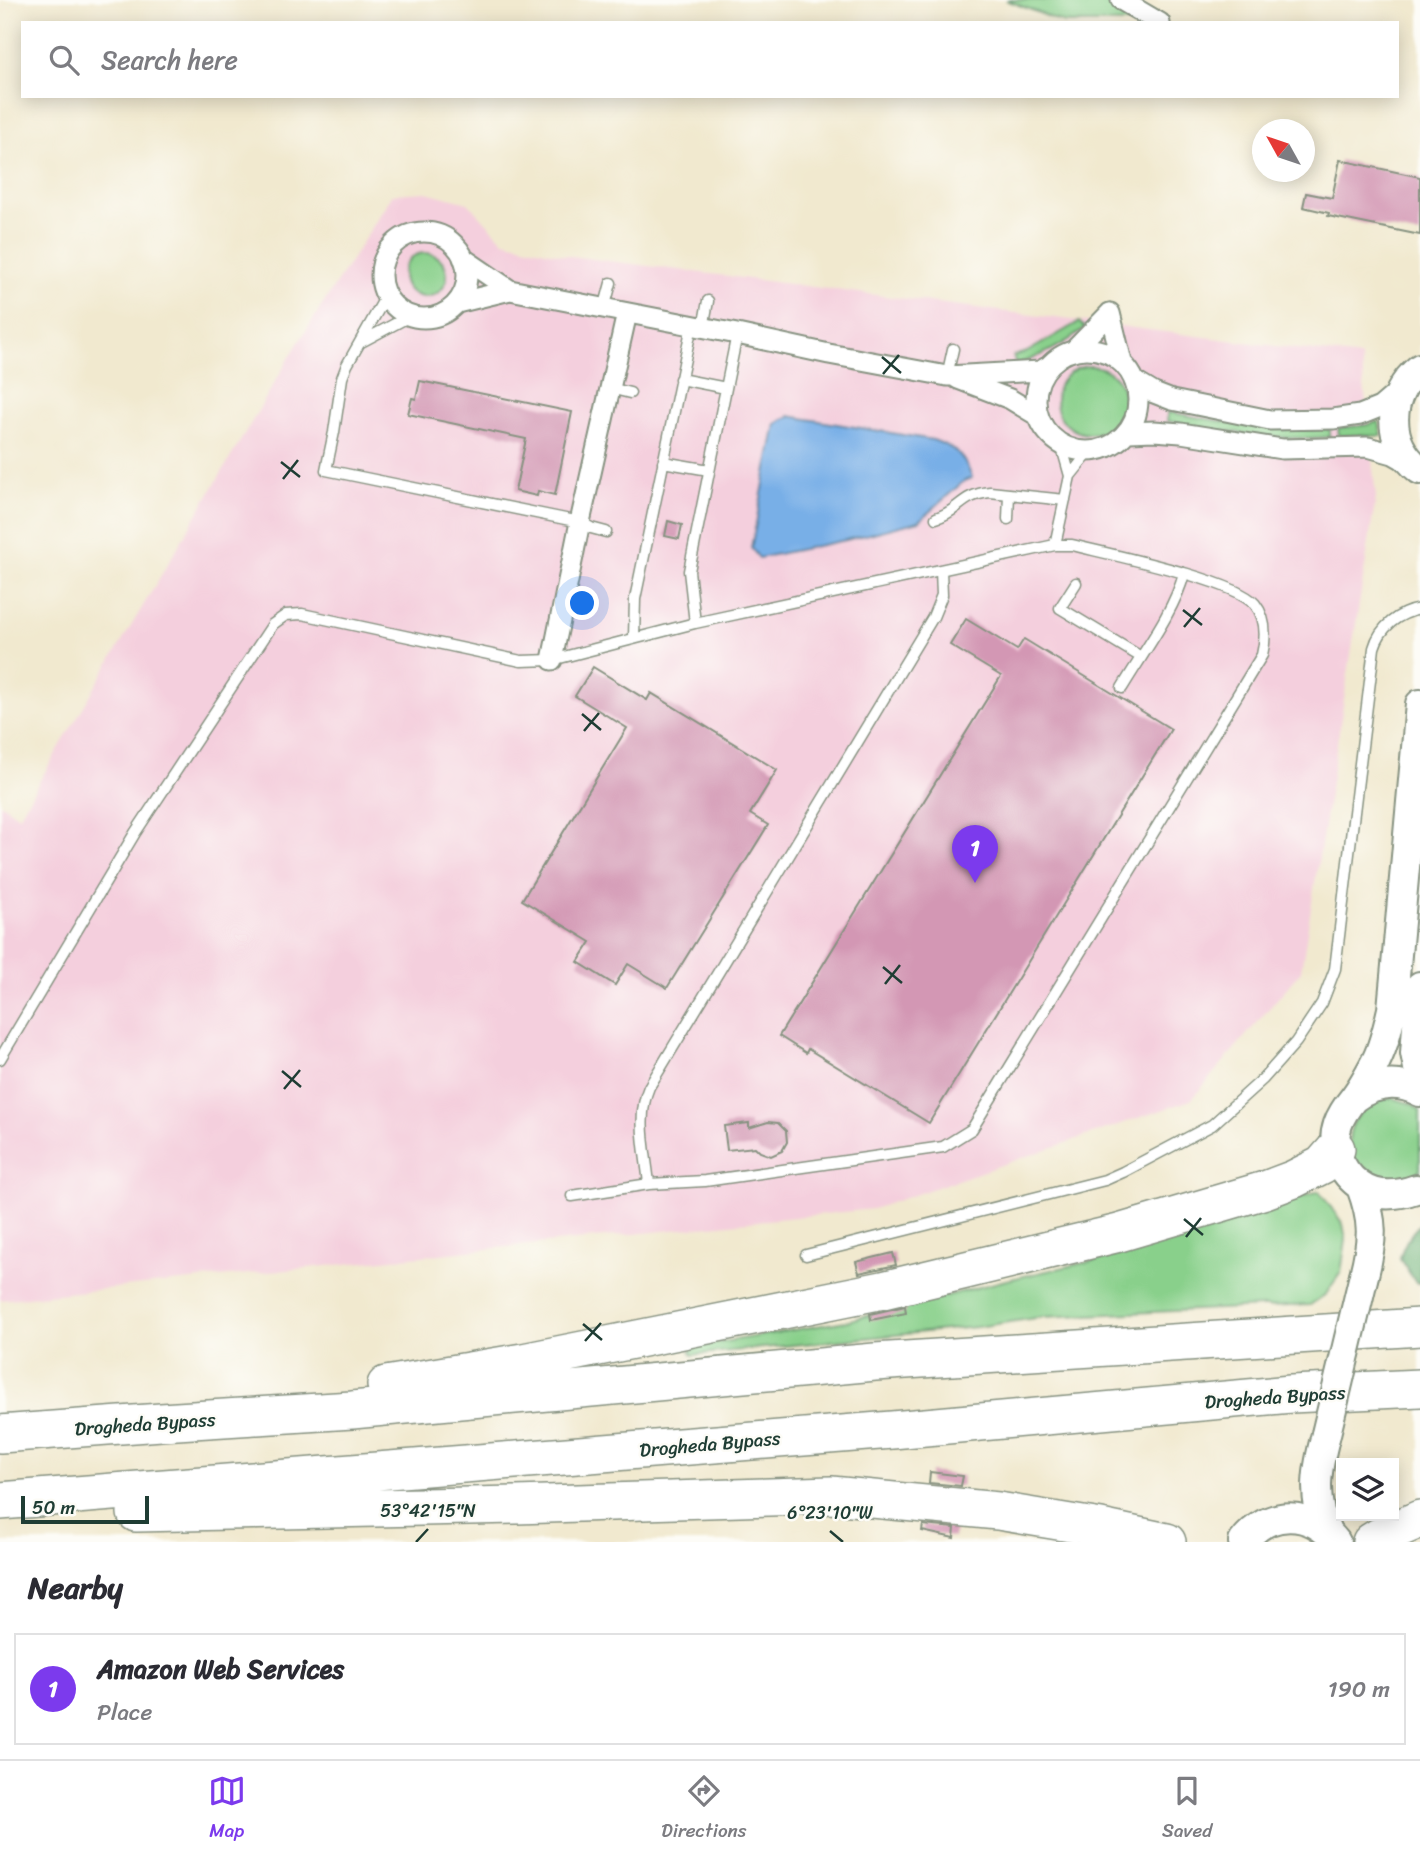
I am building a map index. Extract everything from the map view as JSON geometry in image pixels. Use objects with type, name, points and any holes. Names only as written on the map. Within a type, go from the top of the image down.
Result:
[{"type":"highway","points":[[161,1422],[523,1362],[883,1290],[1119,1233],[1265,1190],[1314,1170],[1336,1149]]},
{"type":"highway","name":"Drogheda Bypass","points":[[0,1434],[352,1410],[875,1362],[1420,1327]]},
{"type":"highway","name":"Drogheda Bypass","points":[[0,1501],[892,1430],[1291,1394],[1420,1388]]},
{"type":"highway","points":[[0,1516],[831,1495],[998,1511],[1167,1542]]},
{"type":"highway","points":[[1371,1542],[1420,1518]]},
{"type":"street","points":[[1121,0],[1157,21]]},
{"type":"street","points":[[417,232],[432,233],[445,237],[456,246],[467,269],[466,281],[457,303],[447,312],[423,319],[410,316],[393,306],[386,296],[381,270],[393,245],[404,237],[417,232]]},
{"type":"street","points":[[463,258],[510,290],[951,377],[1010,399],[1038,416],[1049,434],[1061,444],[1077,450],[1105,447],[1129,432],[1154,431],[1282,449],[1368,447],[1393,454],[1417,468]]},
{"type":"street","points":[[457,303],[510,290]]},
{"type":"street","points":[[552,660],[626,313]]},
{"type":"street","points":[[951,377],[1040,371],[1075,349],[1110,313],[1122,362],[1135,381],[1172,400],[1270,421],[1333,419],[1360,415],[1380,407],[1415,373]]},
{"type":"street","points":[[1075,349],[1092,348],[1108,353],[1122,362]]},
{"type":"street","points":[[1038,416],[1038,390],[1047,368]]},
{"type":"street","points":[[1415,373],[1395,408],[1395,429],[1401,449],[1417,468]]},
{"type":"street","points":[[1129,432],[1136,414],[1138,398],[1135,381]]},
{"type":"street","points":[[1354,1098],[1380,1051],[1392,1009],[1420,704]]},
{"type":"street","points":[[1420,986],[1415,1053],[1420,1078]]},
{"type":"street","points":[[1418,1188],[1402,1194],[1388,1195],[1361,1187],[1349,1177],[1340,1164],[1335,1135],[1344,1109],[1365,1090],[1392,1084],[1420,1092]]},
{"type":"street","points":[[1331,1537],[1319,1511],[1317,1476],[1367,1262],[1371,1217],[1361,1187]]},
{"type":"street","points":[[1367,1262],[1382,1228],[1397,1208],[1418,1188]]},
{"type":"street","points":[[1273,1520],[1302,1485],[1325,1438]]},
{"type":"street","points":[[1243,1542],[1260,1525],[1287,1517],[1315,1523],[1331,1537]]},
{"type":"lane","points":[[604,309],[611,283]]},
{"type":"lane","points":[[386,296],[342,378],[326,470],[580,522],[606,532]]},
{"type":"lane","points":[[634,638],[635,598],[680,379],[697,326],[708,302]]},
{"type":"lane","points":[[361,342],[410,316]]},
{"type":"lane","points":[[695,623],[689,570],[737,334]]},
{"type":"lane","points":[[951,377],[953,349]]},
{"type":"lane","points":[[680,379],[726,388]]},
{"type":"lane","points":[[610,388],[630,393]]},
{"type":"lane","points":[[1061,444],[1070,476]]},
{"type":"lane","points":[[1055,545],[1070,476],[1091,450]]},
{"type":"lane","points":[[663,462],[709,470]]},
{"type":"lane","points":[[936,518],[946,515],[964,499],[990,492],[1065,500]]},
{"type":"lane","points":[[1008,519],[1009,494]]},
{"type":"lane","points":[[0,1059],[135,833],[273,624],[286,615],[302,614],[520,661],[552,660],[695,623],[1055,545],[1072,545],[1184,574],[1240,592],[1255,603],[1262,616],[1265,631],[1262,656],[972,1129],[943,1147],[705,1181],[649,1184],[572,1196]]},
{"type":"lane","points":[[649,1184],[642,1111],[649,1087],[933,617],[942,595],[941,570]]},
{"type":"lane","points":[[1122,688],[1172,606],[1181,588],[1184,574]]},
{"type":"lane","points":[[1076,583],[1060,608],[1141,657]]},
{"type":"lane","points":[[806,1255],[1105,1180],[1212,1125],[1262,1079],[1296,1042],[1310,1022],[1322,1003],[1335,969],[1374,648],[1386,625],[1405,613],[1420,609]]},
{"type":"shaded area","points":[[426,192],[468,203],[504,241],[562,255],[1361,357],[1376,497],[1301,971],[1191,1100],[873,1209],[0,1300],[0,803],[19,816],[297,345],[393,194]]},
{"type":"green space","points":[[1006,0],[1107,0],[1143,21],[1059,21]]},
{"type":"green space","points":[[425,253],[441,259],[447,275],[441,291],[425,297],[409,291],[403,275],[409,259]]},
{"type":"green space","points":[[1079,322],[1085,328],[1070,339],[1043,354],[1016,364],[1013,356],[1027,352]]},
{"type":"green space","points":[[1090,366],[1103,369],[1114,376],[1121,387],[1124,400],[1121,413],[1114,424],[1103,431],[1090,434],[1077,431],[1066,424],[1059,413],[1056,400],[1059,387],[1066,376],[1077,369]]},
{"type":"green space","points":[[1168,412],[1269,427],[1330,429],[1330,437],[1268,437],[1228,431],[1167,421]]},
{"type":"green space","points":[[1379,421],[1382,436],[1339,436],[1338,428]]},
{"type":"green space","points":[[1393,1098],[1412,1104],[1420,1110],[1420,1170],[1406,1178],[1390,1181],[1372,1177],[1359,1168],[1351,1155],[1349,1141],[1352,1126],[1360,1113],[1374,1103]]},
{"type":"green space","points":[[1319,1191],[1343,1224],[1346,1240],[1341,1272],[1326,1294],[1310,1305],[1042,1317],[977,1327],[692,1355],[690,1351],[694,1347],[846,1321],[1006,1280],[1106,1258]]},
{"type":"green space","points":[[1420,1224],[1420,1283],[1416,1283],[1400,1258],[1407,1240]]},
{"type":"water","points":[[789,416],[933,440],[958,453],[972,478],[964,481],[919,521],[759,558],[751,548],[776,424]]},
{"type":"building","points":[[1340,160],[1420,177],[1420,235],[1328,216],[1329,213],[1303,207],[1306,193],[1332,198]]},
{"type":"building","points":[[420,381],[572,412],[555,495],[538,491],[537,496],[515,491],[526,439],[408,414],[412,398],[416,399]]},
{"type":"building","points":[[668,521],[682,525],[679,539],[665,536]]},
{"type":"building","points":[[966,619],[1017,650],[1024,639],[1171,729],[929,1123],[808,1049],[806,1053],[779,1036],[1001,676],[950,645]]},
{"type":"building","points":[[593,667],[647,700],[651,693],[777,770],[750,814],[768,825],[667,988],[628,964],[615,985],[578,962],[591,942],[522,900],[627,728],[575,696]]},
{"type":"building","points":[[768,1122],[778,1123],[786,1131],[787,1142],[782,1151],[771,1156],[755,1147],[727,1150],[724,1126],[749,1123],[749,1128]]},
{"type":"building","points":[[893,1253],[896,1265],[859,1273],[856,1262]]},
{"type":"building","points":[[905,1306],[906,1313],[871,1320],[870,1314]]},
{"type":"building","points":[[930,1472],[963,1476],[961,1486],[929,1483]]},
{"type":"building","points":[[923,1525],[955,1528],[954,1538],[922,1531]]},
{"type":"place","name":"Amazon Web Services","points":[[975,883]]}]
